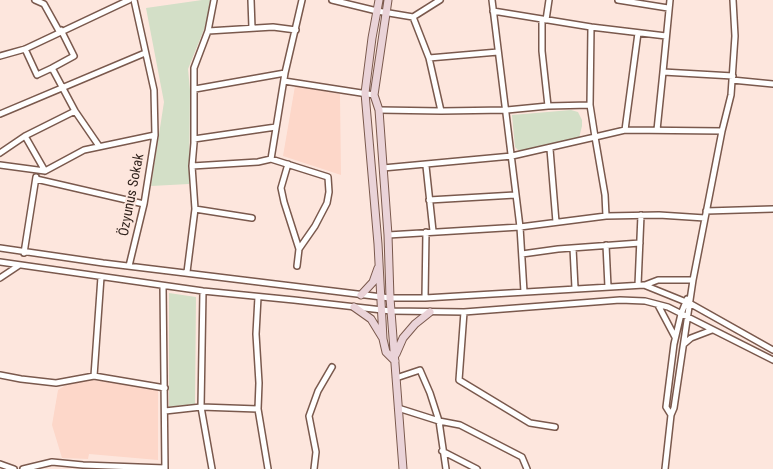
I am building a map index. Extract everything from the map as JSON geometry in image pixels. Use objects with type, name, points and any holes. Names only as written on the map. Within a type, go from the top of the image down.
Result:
[{"type":"street","points":[[25,49],[36,75],[74,56],[45,2],[35,0]]},
{"type":"street","points":[[0,56],[25,49],[129,0]]},
{"type":"street","name":"Özyunus Sokak","points":[[129,266],[144,204],[155,136],[154,90],[134,0]]},
{"type":"street","points":[[187,272],[195,209],[192,166],[194,68],[208,31],[214,0]]},
{"type":"street","points":[[251,0],[252,28]]},
{"type":"street","points":[[271,159],[285,73],[302,0]]},
{"type":"street","points":[[332,0],[353,2],[378,11],[414,17],[440,0]]},
{"type":"street","points":[[379,0],[365,93],[383,339],[386,352],[394,359]]},
{"type":"street","points":[[388,0],[374,94],[379,110],[394,359],[403,469]]},
{"type":"street","points":[[492,0],[520,227],[524,292]]},
{"type":"street","points":[[548,106],[542,51],[544,19],[549,0]]},
{"type":"street","points":[[618,0],[668,8]]},
{"type":"street","points":[[656,130],[670,0]]},
{"type":"street","points":[[671,415],[666,407],[676,338],[681,314],[688,302],[694,280],[722,131],[731,95],[735,36],[733,0]]},
{"type":"street","points":[[493,10],[591,27],[666,36]]},
{"type":"street","points":[[414,17],[429,58],[441,110]]},
{"type":"street","points":[[208,31],[281,26],[296,30]]},
{"type":"street","points":[[591,27],[590,105],[605,195],[606,216]]},
{"type":"street","points":[[625,130],[638,32]]},
{"type":"street","points":[[429,58],[498,52]]},
{"type":"street","points":[[0,114],[145,53]]},
{"type":"street","points":[[52,68],[75,111],[99,146]]},
{"type":"street","points":[[663,72],[732,78],[773,84]]},
{"type":"street","points":[[195,89],[285,73]]},
{"type":"street","points":[[284,81],[374,94]]},
{"type":"street","points":[[379,110],[507,110],[548,106],[590,105]]},
{"type":"street","points":[[0,153],[25,136],[75,111]]},
{"type":"street","points":[[194,139],[276,127]]},
{"type":"street","points":[[383,168],[426,166],[512,156],[625,130],[722,131]]},
{"type":"street","points":[[25,136],[45,171]]},
{"type":"street","points":[[0,165],[45,171],[84,150],[155,136]]},
{"type":"street","points":[[550,148],[556,222]]},
{"type":"street","points":[[192,166],[258,162],[271,159],[328,177],[329,192],[327,203],[315,226],[299,249]]},
{"type":"street","points":[[288,164],[281,188],[299,249],[297,266]]},
{"type":"street","points":[[426,166],[433,231]]},
{"type":"street","points":[[24,253],[37,171]]},
{"type":"street","points":[[36,179],[144,204]]},
{"type":"street","points":[[429,200],[515,195]]},
{"type":"street","points":[[195,209],[252,218]]},
{"type":"street","points":[[706,211],[773,209]]},
{"type":"street","points":[[388,235],[520,227],[606,216],[641,215],[705,218]]},
{"type":"street","points":[[638,285],[641,215]]},
{"type":"street","points":[[425,298],[426,232]]},
{"type":"street","points":[[522,254],[640,243]]},
{"type":"street","points":[[606,245],[608,287]]},
{"type":"street","points":[[573,248],[575,288]]},
{"type":"street","points":[[0,256],[1,249],[306,289],[390,298],[425,298],[644,285],[658,280],[694,280]]},
{"type":"street","points":[[0,262],[163,286],[391,311],[464,312],[620,300],[645,301],[658,304],[681,314],[773,360]]},
{"type":"street","points":[[361,295],[373,282],[379,265]]},
{"type":"street","points":[[0,278],[20,266]]},
{"type":"street","points":[[94,376],[101,277]]},
{"type":"street","points":[[644,285],[688,302],[773,350]]},
{"type":"street","points":[[23,469],[52,462],[83,467],[165,468],[163,286]]},
{"type":"street","points":[[203,291],[201,406],[212,469]]},
{"type":"street","points":[[258,297],[256,334],[259,383],[258,409],[269,469]]},
{"type":"street","points":[[665,469],[671,415],[674,408],[688,318],[688,302]]},
{"type":"street","points":[[658,304],[676,338]]},
{"type":"street","points":[[354,307],[371,319],[383,339]]},
{"type":"street","points":[[394,359],[403,338],[415,324],[430,312]]},
{"type":"street","points":[[464,312],[459,380],[530,423],[555,427]]},
{"type":"street","points":[[684,344],[691,338],[712,330]]},
{"type":"street","points":[[314,469],[316,452],[309,416],[318,391],[332,367]]},
{"type":"street","points":[[396,378],[420,370],[430,393],[438,421],[446,469]]},
{"type":"street","points":[[0,375],[56,383],[94,376],[165,388]]},
{"type":"street","points":[[165,411],[201,406],[258,409]]},
{"type":"street","points":[[398,408],[438,421],[460,425],[522,457],[527,469]]},
{"type":"street","points":[[442,451],[477,469]]},
{"type":"street","points":[[0,464],[14,469]]},
{"type":"shaded area","points":[[295,86],[340,94],[341,175],[283,156]]},
{"type":"shaded area","points":[[87,379],[158,390],[158,460],[89,454],[88,459],[62,458],[52,425],[58,390],[64,386]]},
{"type":"green space","points":[[210,0],[207,22],[188,69],[190,90],[189,184],[151,186],[164,102],[146,8]]},
{"type":"green space","points":[[571,110],[578,112],[582,120],[579,138],[519,151],[515,147],[512,115]]},
{"type":"green space","points":[[169,293],[196,297],[195,404],[169,407]]}]
